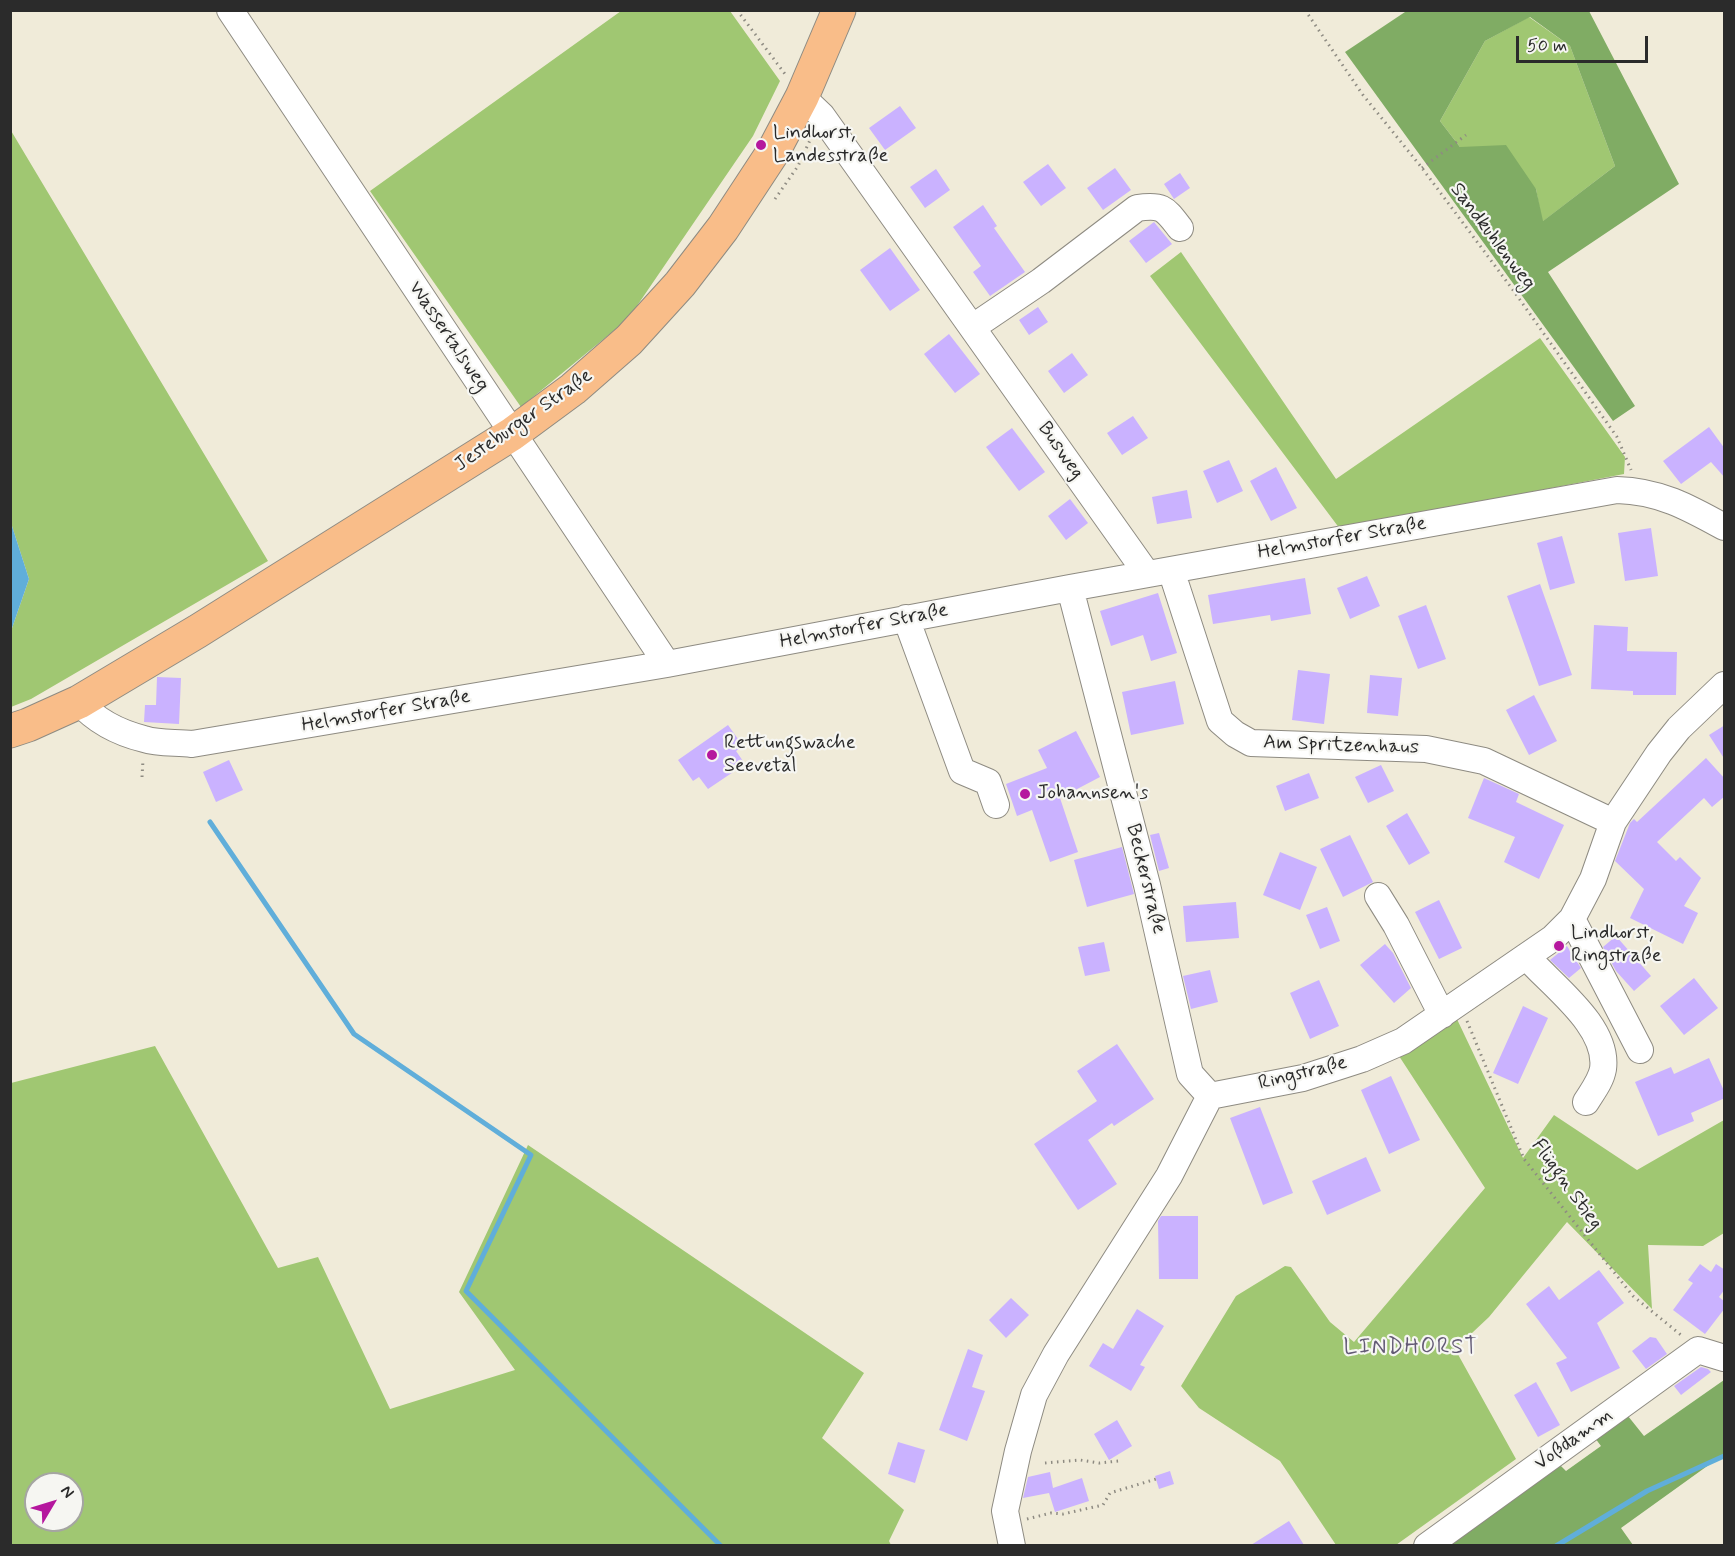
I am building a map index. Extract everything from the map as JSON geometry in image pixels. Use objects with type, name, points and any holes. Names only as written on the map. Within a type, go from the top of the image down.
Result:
[{"type":"main road","name":"Jesteburger Straße","points":[[79,702],[269,587],[512,434],[573,389],[629,340],[680,284],[723,228],[748,190],[802,97],[839,10]]},
{"type":"main road","points":[[10,731],[79,702]]},
{"type":"street","name":"Wassertalsweg","points":[[230,10],[667,664]]},
{"type":"street","name":"Busweg","points":[[802,97],[822,116],[973,327],[1159,572]]},
{"type":"street","points":[[973,327],[1041,280],[1137,208],[1154,205],[1167,213],[1180,228]]},
{"type":"street","name":"Helmstorfer Straße","points":[[79,702],[90,714],[113,728],[146,740],[192,744],[667,664],[906,618],[1606,492],[1640,490],[1665,498],[1725,527]]},
{"type":"street","name":"Am Spritzenhaus","points":[[1159,572],[1220,721],[1235,734],[1251,743],[1426,749],[1484,761],[1613,822]]},
{"type":"street","name":"Beckerstraße","points":[[1070,588],[1147,885],[1190,1074],[1210,1096]]},
{"type":"street","points":[[906,618],[962,771],[988,782],[996,805]]},
{"type":"street","name":"Ringstraße","points":[[1210,1096],[1303,1078],[1362,1059],[1403,1041],[1553,938],[1572,919],[1593,879],[1613,822],[1665,745],[1679,728],[1725,685]]},
{"type":"street","points":[[1378,896],[1451,1009]]},
{"type":"street","points":[[1572,919],[1640,1050]]},
{"type":"street","points":[[1527,957],[1576,1007],[1594,1030],[1602,1047],[1603,1069],[1598,1084],[1586,1102]]},
{"type":"street","points":[[1010,1535],[1005,1510],[1018,1451],[1034,1395],[1056,1354],[1169,1176],[1210,1096]]},
{"type":"street","points":[[1698,1350],[1725,1358]]},
{"type":"street","name":"Voßdamm","points":[[1427,1545],[1698,1350]]},
{"type":"path","points":[[737,10],[802,97]]},
{"type":"path","name":"Sandkuhlenweg","points":[[1305,10],[1363,95],[1422,168],[1513,290],[1617,437],[1640,490]]},
{"type":"path","points":[[1422,168],[1466,135]]},
{"type":"path","name":"Flüggn Stieg","points":[[1451,1009],[1524,1159],[1633,1296],[1698,1350]]},
{"type":"path","points":[[1045,1463],[1080,1460],[1099,1463],[1119,1461]]},
{"type":"path","points":[[1010,1535],[1051,1513],[1063,1514],[1102,1504],[1110,1493],[1156,1479]]},
{"type":"green space","points":[[1408,10],[1589,11],[1679,184],[1548,272],[1635,406],[1613,421],[1345,52]],"holes":[[[1530,17],[1570,46],[1615,166],[1543,221],[1536,189],[1506,145],[1460,147],[1440,121],[1485,41]]]},
{"type":"green space","points":[[621,11],[730,11],[780,81],[753,136],[628,319],[521,407],[370,191]]},
{"type":"green space","points":[[1529,17],[1570,46],[1615,166],[1542,222],[1536,189],[1460,147],[1440,121],[1485,41]]},
{"type":"green space","points":[[10,129],[268,561],[31,699],[11,707],[11,631],[29,579],[11,523]]},
{"type":"green space","points":[[1181,252],[1336,479],[1540,338],[1625,457],[1624,474],[1340,529],[1150,276]]},
{"type":"green space","points":[[1455,1015],[1523,1158],[1554,1115],[1637,1170],[1724,1120],[1724,1233],[1703,1246],[1648,1245],[1652,1309],[1567,1222],[1489,1317],[1455,1349],[1516,1459],[1396,1545],[1336,1545],[1280,1461],[1199,1408],[1181,1386],[1236,1296],[1285,1266],[1291,1267],[1330,1322],[1354,1342],[1485,1188],[1399,1056]]},
{"type":"green space","points":[[155,1046],[278,1268],[318,1257],[390,1409],[515,1370],[459,1292],[528,1145],[864,1373],[822,1438],[904,1510],[889,1541],[891,1545],[11,1545],[11,1083]]},
{"type":"green space","points":[[1724,1380],[1724,1454],[1621,1528],[1633,1545],[1440,1546],[1556,1461],[1566,1471],[1601,1446],[1592,1434],[1624,1411],[1644,1436]]},
{"type":"water","points":[[11,523],[29,579],[10,631]]},
{"type":"building","points":[[900,106],[916,128],[885,150],[869,128]]},
{"type":"building","points":[[1048,164],[1066,188],[1041,206],[1023,182]]},
{"type":"building","points":[[1115,168],[1131,190],[1103,210],[1087,188]]},
{"type":"building","points":[[936,169],[950,190],[925,208],[910,187]]},
{"type":"building","points":[[1180,173],[1190,188],[1174,199],[1164,184]]},
{"type":"building","points":[[983,205],[997,226],[994,228],[1025,272],[990,296],[973,272],[981,266],[953,227]]},
{"type":"building","points":[[1154,222],[1172,244],[1146,263],[1129,241]]},
{"type":"building","points":[[890,248],[920,290],[890,311],[860,270]]},
{"type":"building","points":[[1038,307],[1048,322],[1029,335],[1019,320]]},
{"type":"building","points":[[949,334],[980,374],[955,393],[924,354]]},
{"type":"building","points":[[1072,353],[1088,375],[1064,393],[1048,371]]},
{"type":"building","points":[[1133,416],[1148,438],[1122,455],[1107,433]]},
{"type":"building","points":[[1709,427],[1725,449],[1725,478],[1711,462],[1681,484],[1663,461]]},
{"type":"building","points":[[1012,428],[1045,472],[1019,491],[986,447]]},
{"type":"building","points":[[1229,460],[1243,491],[1217,503],[1203,471]]},
{"type":"building","points":[[1276,467],[1297,508],[1271,521],[1250,481]]},
{"type":"building","points":[[1187,490],[1192,518],[1157,524],[1152,497]]},
{"type":"building","points":[[1070,499],[1088,523],[1066,540],[1048,516]]},
{"type":"building","points":[[1651,528],[1658,576],[1625,581],[1618,533]]},
{"type":"building","points":[[1562,536],[1575,583],[1550,590],[1537,543]]},
{"type":"building","points":[[1367,576],[1380,606],[1350,619],[1337,588]]},
{"type":"building","points":[[1305,578],[1311,614],[1271,621],[1270,615],[1213,624],[1208,595]]},
{"type":"building","points":[[1540,584],[1572,675],[1539,686],[1507,596]]},
{"type":"building","points":[[1158,593],[1177,653],[1151,661],[1143,635],[1111,646],[1100,611]]},
{"type":"building","points":[[1426,605],[1446,659],[1418,669],[1398,616]]},
{"type":"building","points":[[1594,625],[1628,627],[1627,651],[1677,652],[1676,695],[1633,695],[1633,691],[1591,689]]},
{"type":"building","points":[[1298,670],[1330,674],[1324,724],[1292,720]]},
{"type":"building","points":[[1370,675],[1402,678],[1398,716],[1367,713]]},
{"type":"building","points":[[157,677],[181,678],[179,724],[144,722],[145,705],[156,705]]},
{"type":"building","points":[[1175,681],[1184,724],[1131,735],[1122,692]]},
{"type":"building","points":[[1534,695],[1557,741],[1529,755],[1506,710]]},
{"type":"building","name":"Rettungswache Seevetal","points":[[728,725],[743,746],[736,751],[745,764],[708,789],[699,777],[693,781],[678,760]]},
{"type":"building","points":[[1725,725],[1725,760],[1709,735]]},
{"type":"building","points":[[1076,731],[1100,777],[1060,798],[1078,852],[1050,862],[1032,810],[1017,816],[1006,784],[1047,768],[1038,750]]},
{"type":"building","points":[[1706,758],[1725,779],[1725,796],[1712,807],[1704,798],[1657,842],[1676,861],[1680,857],[1701,878],[1684,906],[1698,913],[1683,944],[1630,918],[1644,889],[1615,861],[1630,823],[1634,819],[1637,822]]},
{"type":"building","points":[[229,760],[243,790],[216,802],[203,772]]},
{"type":"building","points":[[1381,765],[1394,791],[1368,803],[1355,777]]},
{"type":"building","points":[[1309,773],[1319,798],[1285,811],[1276,786]]},
{"type":"building","points":[[1484,778],[1519,794],[1516,802],[1564,825],[1539,879],[1504,862],[1515,837],[1468,818]]},
{"type":"building","points":[[1407,813],[1430,853],[1409,865],[1386,826]]},
{"type":"building","points":[[1159,833],[1169,868],[1159,871],[1150,835]]},
{"type":"building","points":[[1350,835],[1373,882],[1343,897],[1320,849]]},
{"type":"building","points":[[1122,847],[1134,894],[1087,907],[1074,860]]},
{"type":"building","points":[[1280,852],[1317,867],[1300,910],[1263,895]]},
{"type":"building","points":[[1439,900],[1462,948],[1439,959],[1415,912]]},
{"type":"building","points":[[1236,902],[1239,938],[1186,942],[1183,906]]},
{"type":"building","points":[[1327,907],[1340,941],[1320,949],[1306,915]]},
{"type":"building","points":[[1616,936],[1651,976],[1634,991],[1616,971],[1603,947]]},
{"type":"building","points":[[1104,942],[1110,971],[1085,976],[1078,947]]},
{"type":"building","points":[[1385,944],[1393,953],[1411,988],[1394,1003],[1360,965]]},
{"type":"building","points":[[1567,946],[1581,968],[1569,978],[1550,960]]},
{"type":"building","points":[[1210,970],[1218,1002],[1191,1009],[1183,976]]},
{"type":"building","points":[[1694,978],[1718,1008],[1684,1035],[1660,1006]]},
{"type":"building","points":[[1319,980],[1339,1026],[1310,1039],[1290,993]]},
{"type":"building","points":[[1523,1006],[1548,1018],[1518,1084],[1493,1073]]},
{"type":"building","points":[[1117,1044],[1154,1099],[1114,1126],[1112,1123],[1088,1140],[1117,1184],[1078,1210],[1034,1144],[1097,1101],[1077,1071]]},
{"type":"building","points":[[1709,1058],[1725,1093],[1725,1098],[1691,1113],[1694,1121],[1658,1136],[1635,1082],[1671,1067],[1674,1074]]},
{"type":"building","points":[[1391,1076],[1420,1140],[1389,1154],[1361,1090]]},
{"type":"building","points":[[1260,1107],[1293,1193],[1263,1205],[1230,1118]]},
{"type":"building","points":[[1366,1157],[1381,1191],[1327,1215],[1312,1181]]},
{"type":"building","points":[[1161,1216],[1198,1216],[1198,1279],[1159,1279],[1158,1221]]},
{"type":"building","points":[[1700,1264],[1711,1272],[1716,1264],[1725,1270],[1725,1289],[1719,1297],[1725,1302],[1725,1308],[1705,1334],[1673,1310],[1693,1283],[1688,1280]]},
{"type":"building","points":[[1599,1270],[1624,1303],[1597,1323],[1620,1368],[1571,1392],[1556,1363],[1567,1358],[1526,1304],[1549,1286],[1559,1300]]},
{"type":"building","points":[[1011,1298],[1029,1315],[1006,1338],[989,1320]]},
{"type":"building","points":[[1137,1309],[1164,1326],[1140,1365],[1145,1367],[1131,1391],[1089,1366],[1103,1343],[1113,1349]]},
{"type":"building","points":[[1650,1337],[1656,1338],[1667,1354],[1646,1369],[1632,1351]]},
{"type":"building","points":[[968,1349],[983,1355],[972,1387],[985,1391],[967,1441],[939,1430]]},
{"type":"building","points":[[1701,1367],[1711,1372],[1681,1395],[1674,1386]]},
{"type":"building","points":[[1536,1382],[1560,1425],[1538,1437],[1514,1395]]},
{"type":"building","points":[[1117,1420],[1132,1446],[1109,1460],[1094,1434]]},
{"type":"building","points":[[898,1442],[925,1450],[915,1483],[888,1474]]},
{"type":"building","points":[[1170,1471],[1174,1484],[1159,1489],[1155,1476]]},
{"type":"building","points":[[1050,1472],[1053,1488],[1082,1478],[1089,1501],[1055,1512],[1049,1493],[1023,1498],[1028,1477]]},
{"type":"building","points":[[1289,1521],[1304,1545],[1251,1545]]},
{"type":"waterway","points":[[210,822],[354,1034],[531,1155],[466,1291],[721,1546]]},
{"type":"waterway","points":[[1556,1546],[1647,1491],[1724,1456]]},
{"type":"place","name":"Lindhorst, Landesstraße","points":[[761,145]]},
{"type":"place","name":"Rettungswache Seevetal","points":[[712,755]]},
{"type":"place","name":"Johannsen's","points":[[1025,794]]},
{"type":"place","name":"Lindhorst, Ringstraße","points":[[1559,946]]},
{"type":"district","name":"LINDHORST","points":[[1411,1348]]}]
